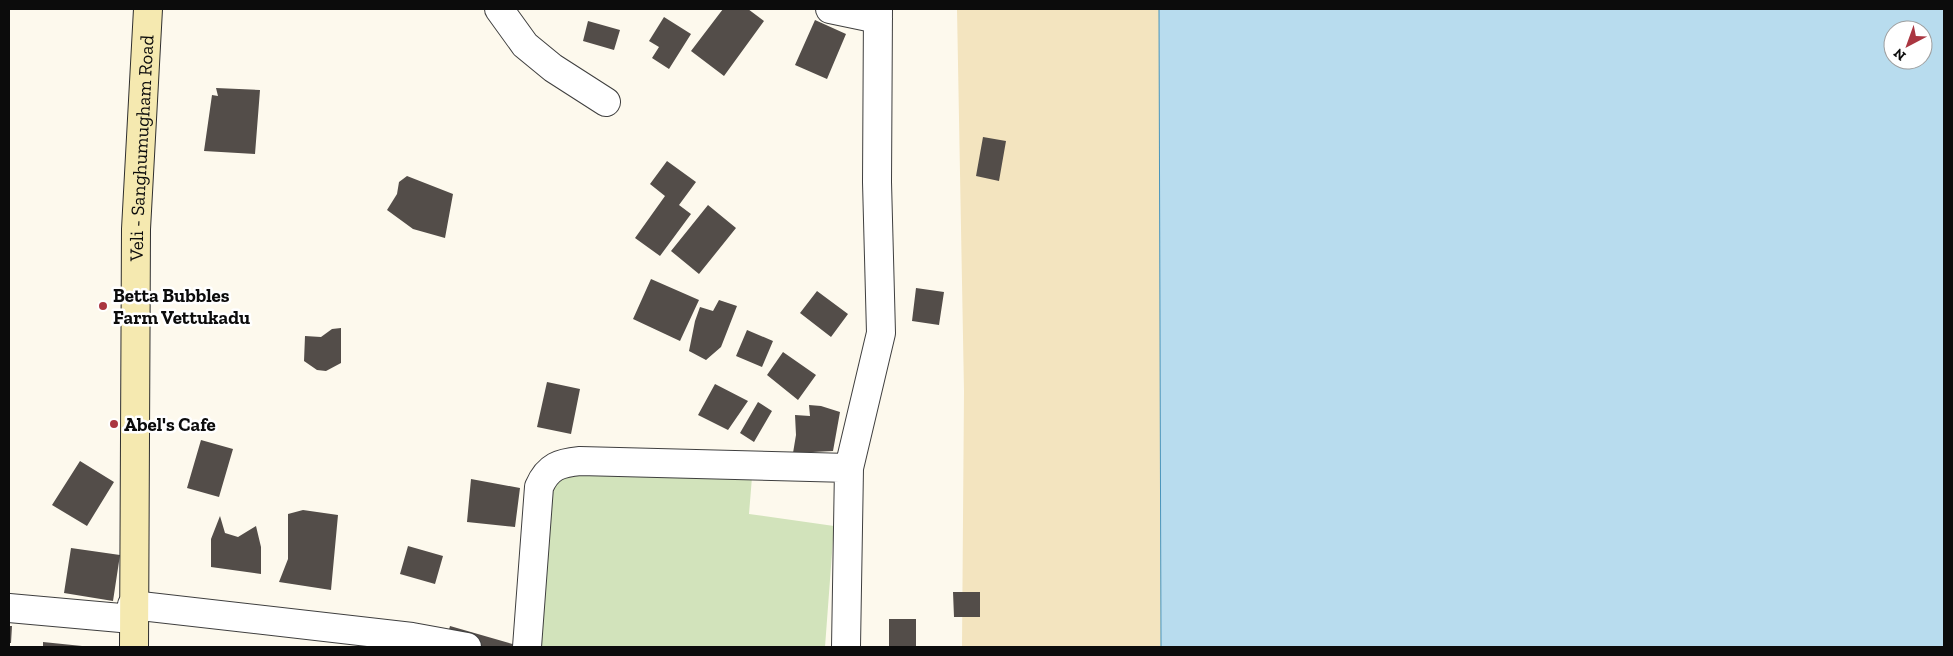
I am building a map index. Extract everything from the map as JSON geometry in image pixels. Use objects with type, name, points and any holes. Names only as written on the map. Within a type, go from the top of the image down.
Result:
[{"type":"main road","name":"Veli - Sanghumugham Road","points":[[134,647],[132,612],[136,229],[148,9]]},
{"type":"street","points":[[499,9],[525,45],[553,68],[606,102]]},
{"type":"street","points":[[830,9],[878,14],[877,182],[881,333],[848,468],[846,647]]},
{"type":"street","points":[[527,647],[539,487],[549,469],[561,463],[580,461],[848,468]]},
{"type":"street","points":[[9,608],[132,612],[402,635],[467,647]]},
{"type":"green space","points":[[552,470],[752,477],[749,514],[834,526],[825,647],[540,647]]},
{"type":"sand","points":[[957,9],[1159,9],[1161,647],[962,647],[964,391]]},
{"type":"water","points":[[1159,9],[1944,9],[1944,647],[1161,647]]},
{"type":"building","points":[[723,9],[748,9],[764,21],[724,76],[691,51]]},
{"type":"building","points":[[664,17],[691,34],[669,69],[652,58],[659,47],[649,41]]},
{"type":"building","points":[[815,20],[846,34],[827,79],[795,65]]},
{"type":"building","points":[[588,21],[620,30],[614,50],[583,41]]},
{"type":"building","points":[[216,88],[260,90],[255,154],[204,151],[212,95],[218,96]]},
{"type":"building","points":[[983,137],[1006,141],[999,181],[976,176]]},
{"type":"building","points":[[667,161],[696,182],[679,205],[691,214],[660,256],[635,238],[665,196],[650,184]]},
{"type":"building","points":[[407,176],[453,194],[445,238],[413,229],[387,210],[397,194],[399,182]]},
{"type":"building","points":[[708,205],[736,228],[699,274],[671,251]]},
{"type":"building","points":[[651,279],[699,300],[680,341],[633,319]]},
{"type":"building","points":[[916,288],[944,292],[939,325],[912,321]]},
{"type":"building","points":[[817,291],[848,314],[831,337],[800,313]]},
{"type":"building","points":[[719,300],[737,306],[721,347],[706,360],[689,351],[695,321],[700,307],[713,311]]},
{"type":"building","points":[[341,328],[341,363],[326,371],[317,370],[304,361],[305,336],[321,337],[332,329]]},
{"type":"building","points":[[747,330],[773,341],[762,367],[736,356]]},
{"type":"building","points":[[783,352],[816,375],[798,400],[767,375]]},
{"type":"building","points":[[547,382],[580,389],[571,434],[537,427]]},
{"type":"building","points":[[715,384],[748,401],[728,430],[698,415]]},
{"type":"building","points":[[758,402],[772,411],[754,442],[740,433]]},
{"type":"building","points":[[809,405],[821,406],[840,412],[833,451],[793,453],[796,435],[795,415],[810,416]]},
{"type":"building","points":[[201,440],[233,449],[219,497],[187,488]]},
{"type":"building","points":[[80,461],[114,482],[87,526],[52,505]]},
{"type":"building","points":[[471,479],[520,488],[515,527],[467,522]]},
{"type":"building","points":[[303,510],[338,515],[331,590],[279,582],[288,559],[288,514]]},
{"type":"building","points":[[220,516],[225,533],[238,537],[256,526],[261,547],[261,574],[211,567],[211,539]]},
{"type":"building","points":[[408,546],[443,556],[435,584],[400,574]]},
{"type":"building","points":[[71,548],[120,555],[113,601],[64,593]]},
{"type":"building","points":[[953,592],[980,592],[980,617],[954,617]]},
{"type":"building","points":[[889,619],[916,619],[916,647],[889,647]]},
{"type":"building","points":[[9,626],[12,626],[11,643],[9,643]]},
{"type":"building","points":[[450,626],[523,647],[444,647]]},
{"type":"building","points":[[43,642],[82,646],[82,647],[43,647]]},
{"type":"place","name":"Betta Bubbles Farm Vettukadu","points":[[103,306]]},
{"type":"place","name":"Abel's Cafe","points":[[114,424]]}]
